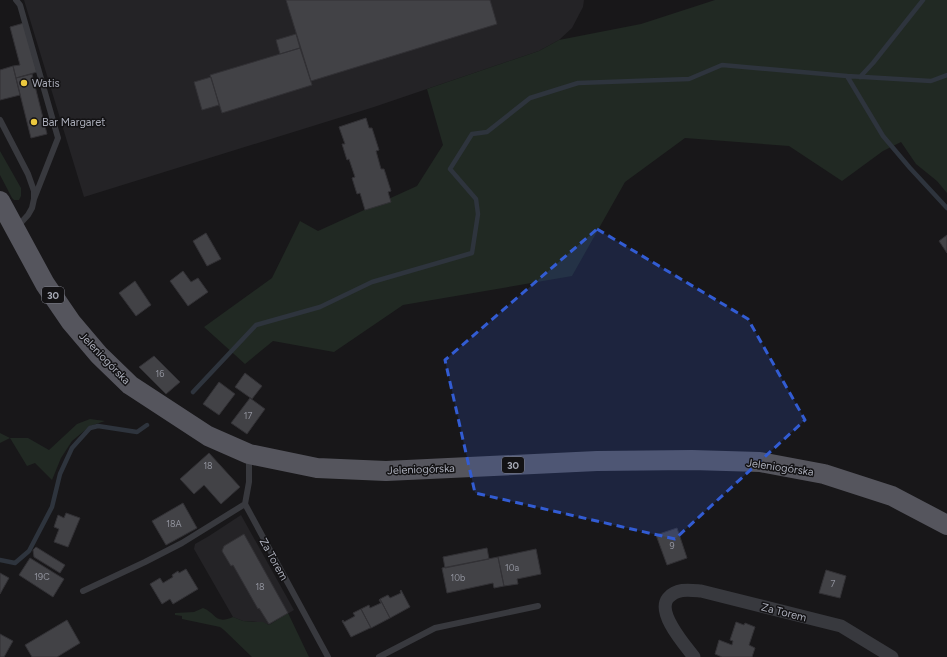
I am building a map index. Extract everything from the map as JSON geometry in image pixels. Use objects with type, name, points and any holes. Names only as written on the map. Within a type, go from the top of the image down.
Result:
[{"type":"main road","name":"Jeleniogórska","points":[[0,201],[45,284],[71,322],[99,355],[130,385],[208,436],[249,454],[317,468],[386,471],[597,461],[692,460],[760,462],[824,474],[892,496],[947,525]]},
{"type":"street","name":"Za Torem","points":[[694,657],[676,634],[665,608],[666,601],[675,593],[683,590],[700,592],[841,626],[892,657]]},
{"type":"lane","points":[[15,229],[28,215],[32,208],[34,199],[58,138],[20,5],[16,0]]},
{"type":"lane","points":[[0,120],[30,180],[34,191],[34,199]]},
{"type":"lane","points":[[83,590],[145,562],[182,543],[244,504],[249,482],[249,454]]},
{"type":"lane","name":"Za Torem","points":[[244,504],[328,657]]},
{"type":"lane","points":[[379,657],[435,628],[538,606]]},
{"type":"highlighted area","points":[[597,229],[748,319],[805,420],[675,539],[475,493],[445,360]]},
{"type":"shaded area","points":[[24,0],[584,0],[583,7],[572,28],[559,40],[539,51],[374,107],[84,197]]},
{"type":"shaded area","points":[[715,0],[947,0],[947,193],[937,181],[916,164],[901,142],[883,151],[842,181],[789,146],[685,138],[625,182],[572,276],[403,305],[334,352],[273,341],[245,364],[204,327],[272,278],[300,221],[318,231],[417,186],[443,145],[427,89],[539,51],[559,40],[641,24]]},
{"type":"shaded area","points":[[0,151],[21,188],[21,196],[19,200],[14,200],[12,198],[0,175]]},
{"type":"shaded area","points":[[90,419],[105,421],[90,426],[72,441],[61,458],[52,480],[35,463],[27,466],[10,438],[28,438],[49,450],[77,424]]},
{"type":"shaded area","points":[[0,433],[10,438],[0,443]]},
{"type":"shaded area","points":[[241,515],[294,610],[269,625],[258,622],[243,621],[233,617],[194,549],[195,544]]},
{"type":"shaded area","points":[[203,608],[219,619],[223,620],[233,617],[243,621],[263,622],[269,625],[288,613],[309,657],[252,657],[220,627],[182,619],[182,616],[175,615],[175,613],[194,612]]},
{"type":"building","points":[[286,0],[490,0],[497,24],[311,81]]},
{"type":"building","points":[[24,23],[37,72],[16,78],[13,66],[20,65],[10,27]]},
{"type":"building","points":[[296,34],[300,48],[280,54],[276,40]]},
{"type":"building","points":[[300,48],[312,85],[222,113],[210,75]]},
{"type":"building","points":[[13,66],[20,95],[0,100],[0,70]]},
{"type":"building","points":[[32,74],[47,134],[31,138],[16,78]]},
{"type":"building","points":[[211,77],[219,105],[202,110],[194,82]]},
{"type":"building","points":[[366,118],[369,128],[372,128],[379,150],[376,151],[381,169],[384,169],[391,191],[388,192],[391,202],[365,210],[360,193],[357,194],[352,178],[355,177],[349,159],[347,160],[342,144],[345,144],[339,127]]},
{"type":"building","points":[[206,233],[221,259],[207,266],[193,241]]},
{"type":"building","points":[[947,235],[947,253],[939,241]]},
{"type":"building","points":[[183,271],[191,282],[198,278],[208,292],[188,306],[170,281]]},
{"type":"building","points":[[135,281],[151,305],[136,316],[119,293]]},
{"type":"building","points":[[154,356],[180,382],[166,394],[139,367]]},
{"type":"building","points":[[245,373],[262,386],[252,399],[235,387]]},
{"type":"building","points":[[219,382],[235,394],[219,415],[203,404]]},
{"type":"building","points":[[250,398],[265,409],[247,434],[231,423]]},
{"type":"building","points":[[209,453],[240,487],[221,504],[204,485],[194,494],[180,479]]},
{"type":"building","points":[[183,503],[197,528],[166,545],[152,521]]},
{"type":"building","points":[[66,513],[80,518],[68,547],[54,542],[59,529],[54,527],[58,515],[64,518]]},
{"type":"building","points":[[677,528],[687,558],[667,565],[656,535]]},
{"type":"building","points":[[244,534],[288,613],[269,624],[259,608],[258,609],[233,565],[231,566],[222,551],[224,546]]},
{"type":"building","points":[[36,547],[65,565],[60,573],[34,557],[33,550]]},
{"type":"building","points":[[487,548],[489,559],[445,568],[443,557]]},
{"type":"building","points":[[536,549],[541,574],[517,579],[518,584],[504,586],[498,557]]},
{"type":"building","points":[[498,557],[504,586],[494,588],[493,583],[447,593],[442,568]]},
{"type":"building","points":[[30,558],[64,579],[53,597],[19,575]]},
{"type":"building","points":[[186,569],[198,589],[173,604],[170,599],[162,604],[150,584],[160,578],[163,583],[173,577],[172,575],[178,571],[179,573]]},
{"type":"building","points":[[826,570],[846,576],[840,598],[819,593]]},
{"type":"building","points":[[0,573],[9,578],[0,594]]},
{"type":"building","points":[[401,590],[410,607],[390,618],[380,599],[388,595],[390,598],[401,593]]},
{"type":"building","points":[[380,599],[390,618],[371,628],[361,609],[369,605],[370,608],[381,603],[379,600]]},
{"type":"building","points":[[361,609],[371,628],[351,637],[342,621],[343,620],[344,622],[355,616],[353,613]]},
{"type":"building","points":[[67,620],[80,643],[57,657],[32,657],[25,645]]},
{"type":"building","points":[[736,622],[744,625],[745,623],[755,627],[749,645],[755,648],[752,657],[722,657],[715,654],[719,640],[732,645],[733,641],[730,640]]},
{"type":"building","points":[[0,634],[13,641],[4,657],[0,657]]},
{"type":"waterway","points":[[860,77],[923,0]]},
{"type":"waterway","points":[[193,392],[256,325],[320,307],[372,282],[472,253],[478,214],[476,199],[450,169],[472,134],[487,132],[530,98],[578,83],[689,79],[722,65],[847,76],[883,136],[947,208]]},
{"type":"waterway","points":[[847,76],[931,81],[947,75]]},
{"type":"waterway","points":[[0,560],[15,563],[29,551],[52,507],[60,474],[72,448],[90,428],[98,426],[137,432],[147,425]]},
{"type":"place","name":"Watis","points":[[24,83]]},
{"type":"place","name":"Bar Margaret","points":[[34,122]]}]
